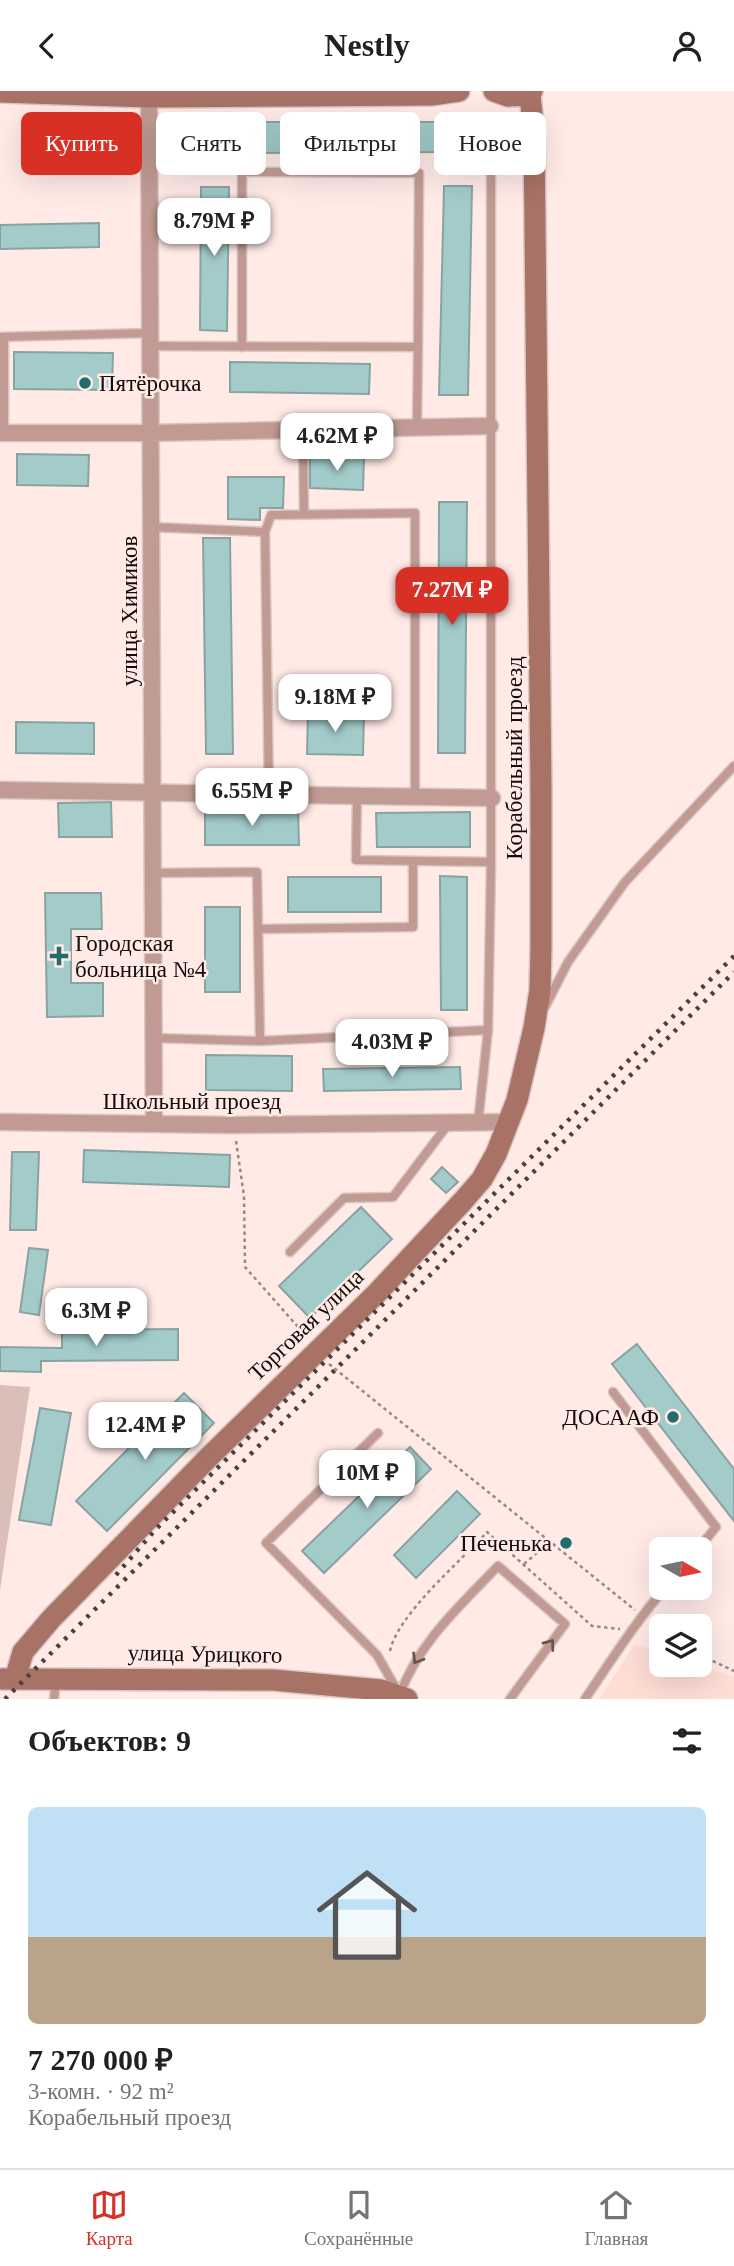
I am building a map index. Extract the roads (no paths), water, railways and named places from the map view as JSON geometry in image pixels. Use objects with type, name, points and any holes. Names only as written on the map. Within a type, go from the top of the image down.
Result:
[{"type":"street","points":[[0,92],[149,97],[242,93],[432,95],[458,91]]},
{"type":"street","points":[[494,91],[509,96],[531,93]]},
{"type":"street","name":"Корабельный проезд","points":[[510,1122],[524,1077],[540,979],[541,791],[534,134],[531,93]]},
{"type":"street","name":"улица Химиков","points":[[149,97],[154,1124]]},
{"type":"street","points":[[2,433],[150,433],[490,426]]},
{"type":"street","points":[[0,790],[492,798]]},
{"type":"street","name":"Школьный проезд","points":[[0,1122],[234,1125],[510,1122]]},
{"type":"street","name":"Торговая улица","points":[[7,1679],[23,1651],[51,1619],[209,1457],[377,1293],[463,1201],[491,1162],[510,1122]]},
{"type":"street","name":"улица Урицкого","points":[[7,1679],[55,1689],[273,1680],[382,1690],[403,1697]]},
{"type":"lane","points":[[242,347],[243,172],[419,173],[417,426]]},
{"type":"lane","points":[[478,1123],[488,1030],[492,798],[491,175]]},
{"type":"lane","points":[[2,433],[2,337],[150,340],[242,347],[418,347]]},
{"type":"lane","points":[[303,430],[304,515]]},
{"type":"lane","points":[[269,795],[265,532],[271,515],[415,513],[415,797]]},
{"type":"lane","points":[[151,527],[265,532]]},
{"type":"lane","points":[[534,1028],[568,962],[625,882],[734,766]]},
{"type":"lane","points":[[357,796],[356,860],[491,862]]},
{"type":"lane","points":[[258,929],[413,927],[413,861]]},
{"type":"lane","points":[[153,873],[257,871],[260,1041]]},
{"type":"lane","points":[[154,1038],[260,1041],[488,1030]]},
{"type":"lane","points":[[290,1252],[344,1198],[393,1197],[449,1123]]},
{"type":"lane","points":[[613,1392],[716,1527],[708,1537]]},
{"type":"lane","points":[[378,1433],[266,1543],[377,1655],[403,1697]]},
{"type":"lane","points":[[403,1697],[414,1660],[440,1627],[498,1566],[565,1624],[510,1699]]},
{"type":"lane","points":[[585,1699],[635,1630],[641,1615],[654,1600]]},
{"type":"railway","points":[[116,1575],[156,1529],[734,956]]},
{"type":"railway","points":[[5,1699],[734,972]]},
{"type":"place","name":"Пятёрочка","points":[[85,383]]},
{"type":"place","name":"Городская больница №4","points":[[59,956]]},
{"type":"place","name":"ДОСААФ","points":[[673,1417]]},
{"type":"place","name":"Печенька","points":[[566,1543]]}]
